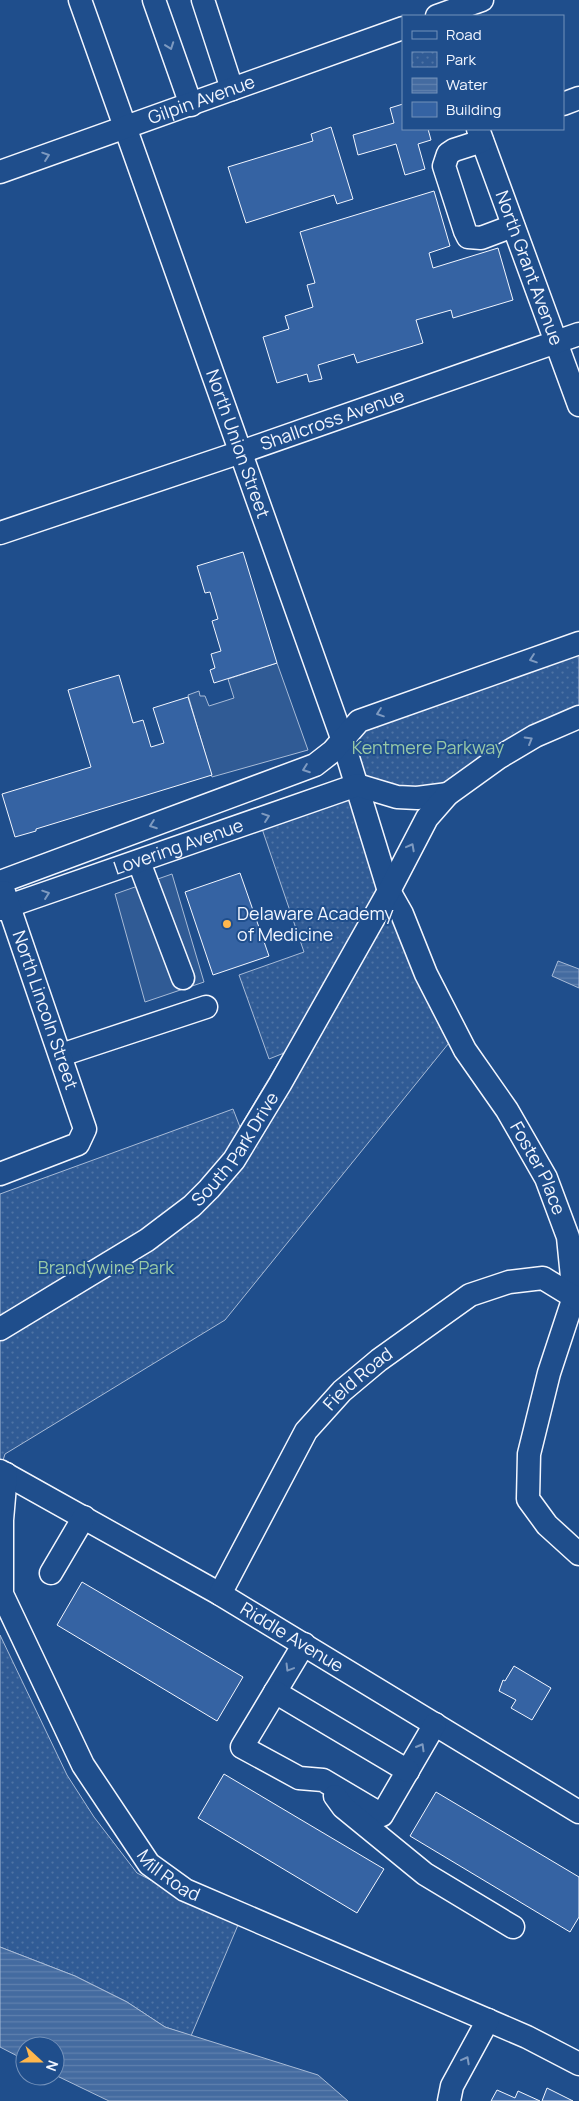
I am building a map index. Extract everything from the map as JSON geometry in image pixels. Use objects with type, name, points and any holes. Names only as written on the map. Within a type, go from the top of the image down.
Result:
[{"type":"street","name":"North Union Street","points":[[80,0],[342,738],[389,890]]},
{"type":"street","points":[[154,0],[191,105]]},
{"type":"street","points":[[202,0],[232,90]]},
{"type":"street","points":[[431,0],[436,15]]},
{"type":"street","points":[[439,15],[482,0]]},
{"type":"street","name":"Gilpin Avenue","points":[[0,172],[402,28]]},
{"type":"street","points":[[564,104],[579,98]]},
{"type":"street","points":[[480,135],[448,154],[444,166],[465,231],[468,237],[481,238],[513,226]]},
{"type":"street","name":"North Grant Avenue","points":[[480,135],[579,406]]},
{"type":"street","name":"Shallcross Avenue","points":[[0,532],[241,452],[579,334]]},
{"type":"street","points":[[342,738],[359,721],[368,717],[579,643]]},
{"type":"street","points":[[389,890],[427,818],[448,794],[498,758],[536,736],[579,717]]},
{"type":"street","name":"Lovering Avenue","points":[[0,882],[316,765],[333,752],[342,738]]},
{"type":"street","points":[[356,785],[407,798],[448,794]]},
{"type":"street","name":"Lovering Avenue","points":[[4,908],[356,785]]},
{"type":"street","points":[[139,862],[183,978]]},
{"type":"street","name":"North Lincoln Street","points":[[0,882],[4,908],[60,1055],[85,1129],[78,1144],[63,1152],[0,1174]]},
{"type":"street","name":"Foster Place","points":[[389,890],[402,914],[426,974],[466,1050],[507,1110],[546,1178],[568,1237],[576,1298],[549,1373],[529,1454],[528,1498],[547,1525],[579,1554]]},
{"type":"street","name":"South Park Drive","points":[[0,1330],[147,1240],[192,1206],[209,1189],[234,1160],[280,1084],[389,890]]},
{"type":"street","points":[[60,1055],[206,1007]]},
{"type":"street","name":"Field Road","points":[[220,1594],[306,1431],[342,1391],[379,1360],[470,1295],[509,1282],[543,1278],[576,1298]]},
{"type":"street","name":"Riddle Avenue","points":[[3,1472],[220,1594],[579,1812]]},
{"type":"street","name":"Mill Road","points":[[3,1472],[2,1594],[83,1765],[148,1864],[185,1890],[527,2036],[579,2064]]},
{"type":"street","points":[[51,1573],[84,1517]]},
{"type":"street","points":[[304,1644],[242,1747],[299,1778],[323,1780],[382,1815],[434,1724]]},
{"type":"street","points":[[274,1692],[408,1771]]},
{"type":"street","points":[[323,1780],[343,1807],[425,1874],[512,1927]]},
{"type":"street","points":[[448,2101],[452,2086],[488,2020]]},
{"type":"green space","name":"Brandywine Park","points":[[579,643],[579,717],[448,794],[357,785],[457,1033],[225,1320],[5,1454],[0,1470],[0,1194],[233,1109],[240,1127],[284,1053],[269,1059],[239,975],[304,952],[259,820],[356,785],[342,738]]},
{"type":"green space","points":[[0,1635],[67,1775],[94,1817],[137,1873],[238,1925],[191,2036],[165,2027],[127,2002],[75,1976],[0,1947]]},
{"type":"shaded area","points":[[277,663],[308,750],[212,777],[188,695],[199,691],[200,696],[205,696],[209,706],[234,698],[228,679]]},
{"type":"shaded area","points":[[172,874],[204,982],[145,1002],[115,894]]},
{"type":"water","points":[[558,961],[579,969],[579,988],[552,976]]},
{"type":"water","points":[[0,1947],[75,1976],[127,2002],[165,2027],[318,2075],[348,2101],[109,2101],[65,2080],[65,2036],[15,2036],[15,2055],[0,2047]]},
{"type":"building","points":[[402,104],[402,130],[428,130],[431,140],[418,144],[425,169],[405,175],[396,144],[358,155],[353,135],[394,123],[390,108]]},
{"type":"building","points":[[331,127],[353,199],[337,204],[334,195],[246,223],[228,167],[313,141],[311,134]]},
{"type":"building","points":[[434,191],[450,246],[429,253],[433,268],[498,248],[513,300],[453,318],[451,310],[416,320],[423,343],[357,363],[354,354],[318,365],[322,379],[309,382],[307,374],[277,383],[263,337],[289,329],[285,316],[313,307],[307,285],[315,283],[300,232]]},
{"type":"building","points":[[243,552],[277,663],[214,683],[210,670],[215,668],[211,654],[221,651],[212,621],[218,619],[210,592],[205,593],[197,566]]},
{"type":"building","points":[[119,675],[133,723],[143,720],[151,747],[164,743],[153,708],[188,697],[212,775],[15,837],[2,794],[91,767],[68,690]]},
{"type":"building","name":"Delaware Academy of Medicine","points":[[240,873],[269,956],[213,975],[185,892]]},
{"type":"building","points":[[82,1582],[243,1677],[217,1721],[57,1625]]},
{"type":"building","points":[[514,1666],[551,1688],[532,1720],[511,1708],[516,1700],[499,1691],[503,1680],[505,1681]]},
{"type":"building","points":[[224,1774],[384,1869],[357,1913],[198,1818]]},
{"type":"building","points":[[436,1792],[579,1877],[579,1917],[570,1932],[410,1836]]},
{"type":"building","points":[[547,2088],[573,2101],[542,2101]]},
{"type":"building","points":[[497,2090],[515,2098],[518,2091],[540,2101],[491,2101]]},
{"type":"place","name":"Delaware Academy of Medicine","points":[[227,924]]},
{"type":"park label","name":"Kentmere Parkway","points":[[428,748]]}]
